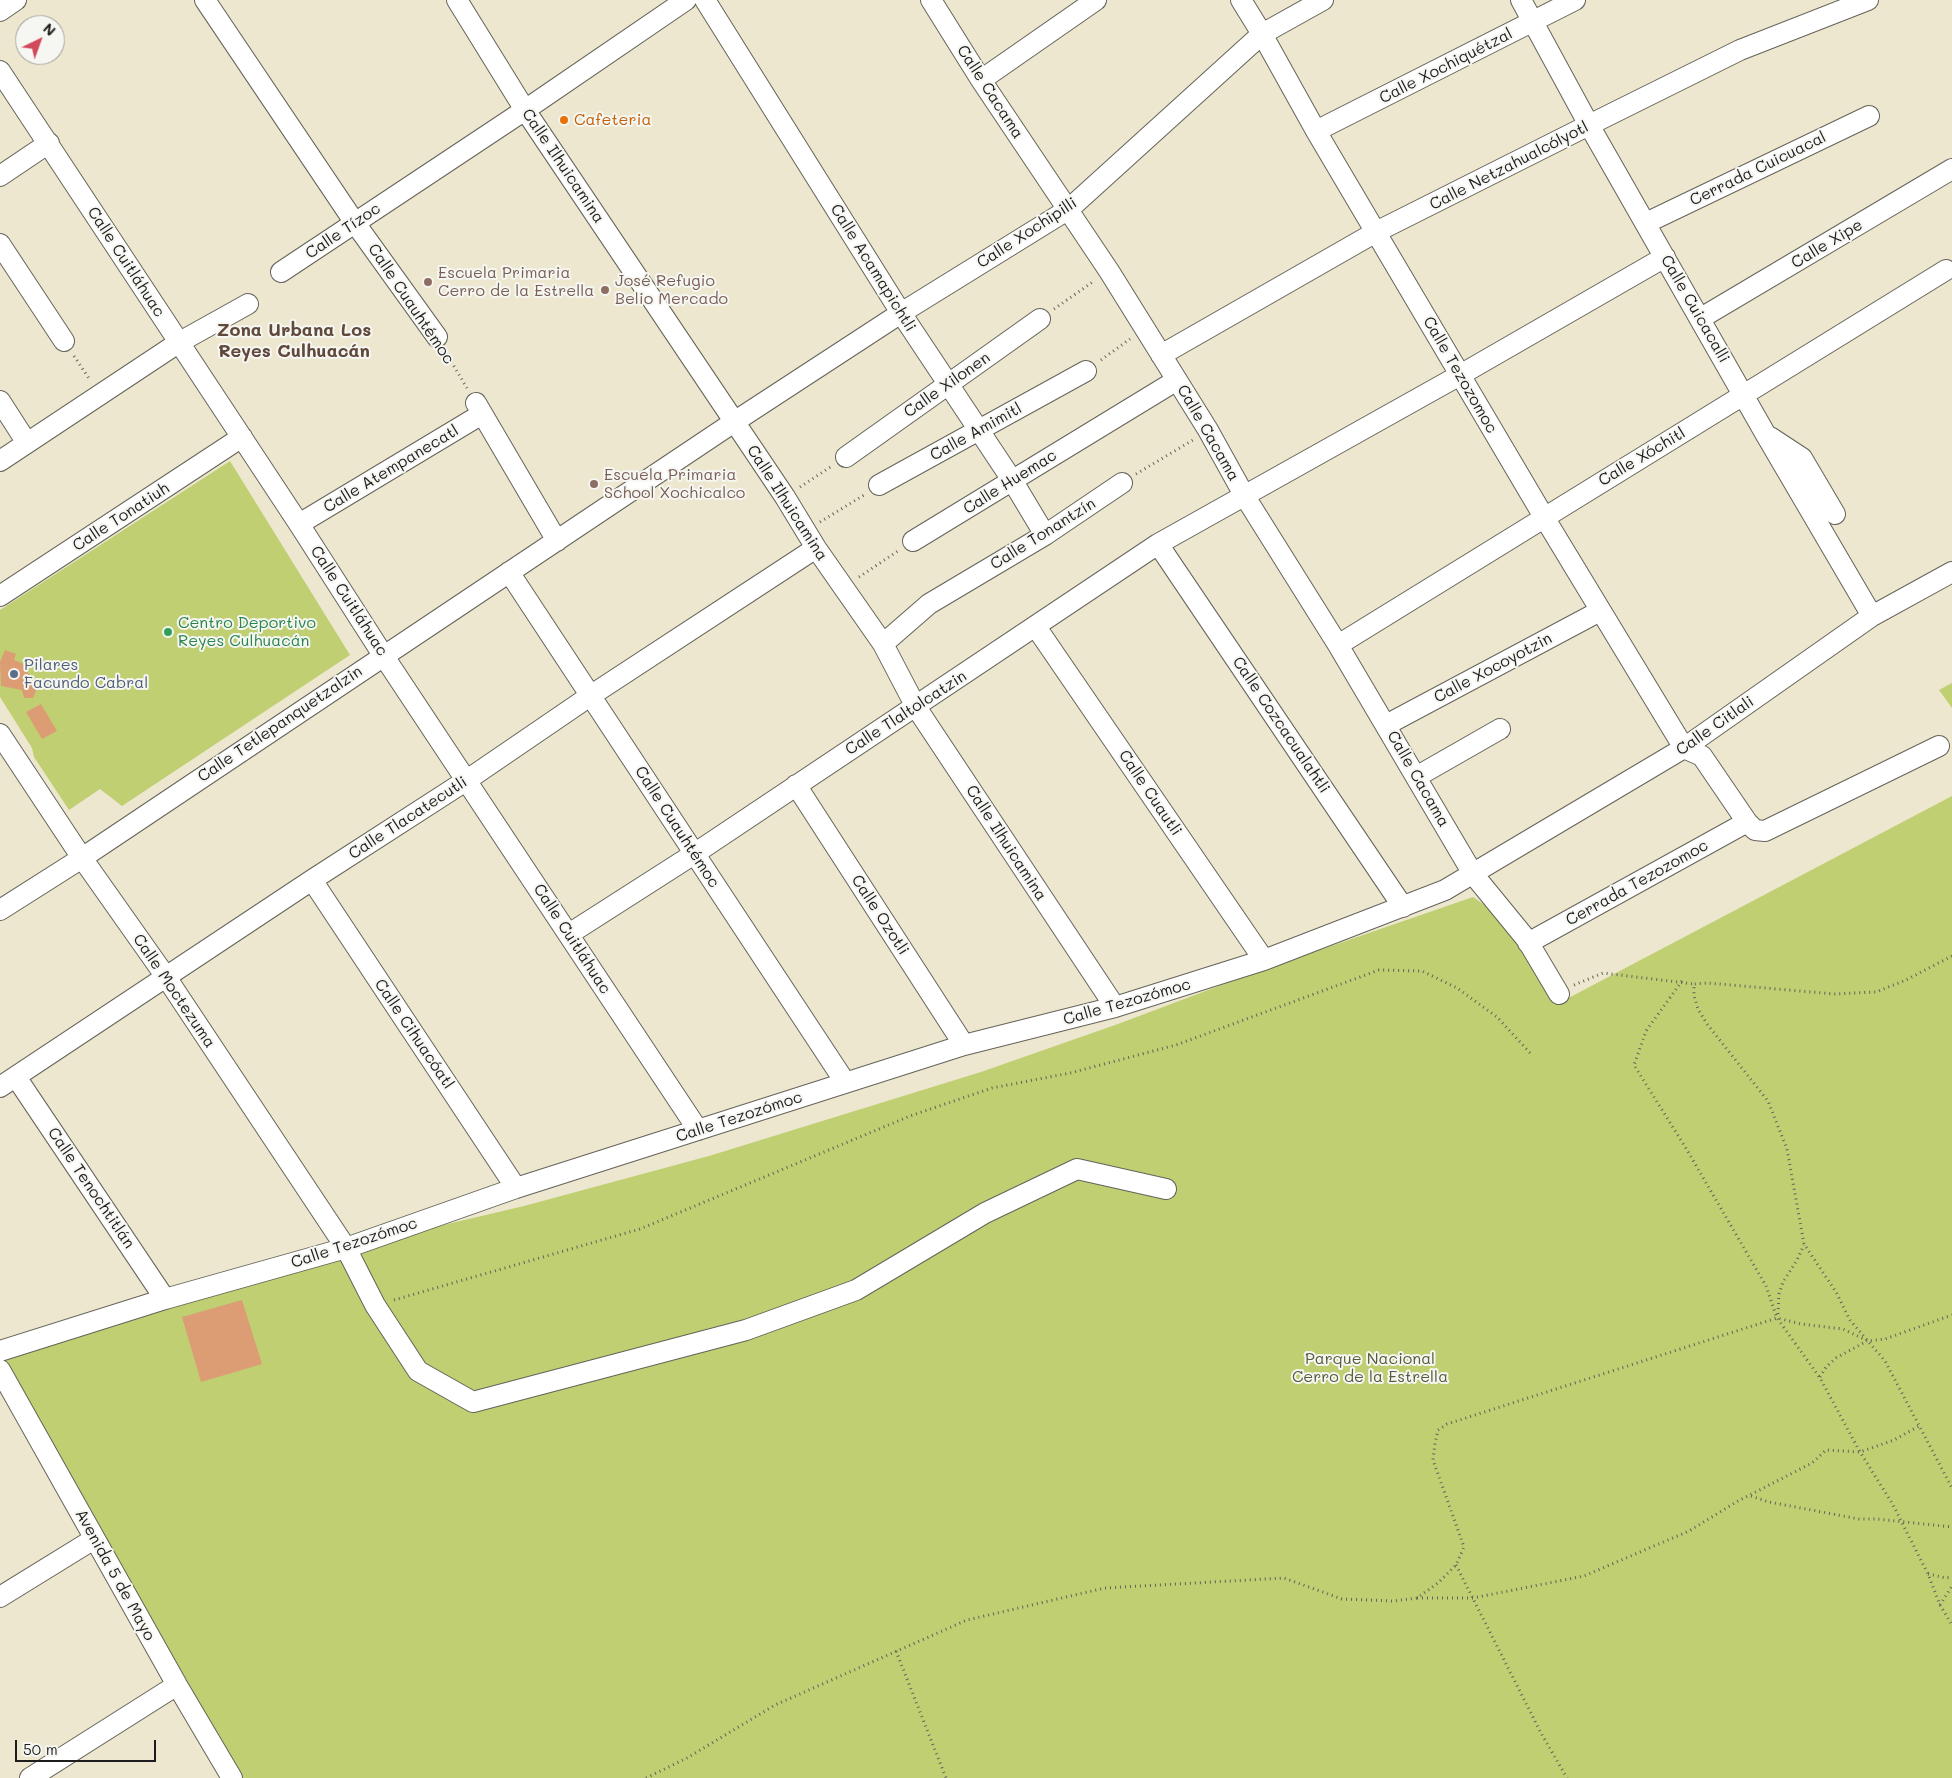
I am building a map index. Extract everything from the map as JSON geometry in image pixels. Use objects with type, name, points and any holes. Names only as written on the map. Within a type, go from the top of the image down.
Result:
[{"type":"street","points":[[0,11],[16,0]]},
{"type":"street","name":"Calle Cuauhtémoc","points":[[205,0],[355,223],[436,337]]},
{"type":"street","name":"Calle Ilhuicamina","points":[[457,0],[525,110],[784,497],[810,540],[883,644],[916,707],[1115,1008]]},
{"type":"street","name":"Calle Tízoc","points":[[281,272],[525,110],[686,0]]},
{"type":"street","name":"Calle Acamapichtli","points":[[704,0],[901,312],[1012,480],[1045,535]]},
{"type":"street","name":"Calle Cacama","points":[[931,0],[981,80],[1069,209],[1177,380],[1208,430],[1244,495],[1338,645],[1473,874],[1527,940],[1558,993]]},
{"type":"street","points":[[981,80],[1096,0]]},
{"type":"street","name":"Calle Tezozomoc","points":[[1241,0],[1316,131],[1600,612],[1684,748]]},
{"type":"street","name":"Calle Xochipilli","points":[[734,422],[901,312],[1069,209],[1262,34],[1323,0]]},
{"type":"street","name":"Calle Cuicacalli","points":[[1521,0],[1589,125],[1872,616]]},
{"type":"street","name":"Calle Xochiquétzal","points":[[1316,131],[1575,0]]},
{"type":"street","name":"Calle Netzahualcólyotl","points":[[1161,355],[1376,232],[1589,125],[1740,50],[1868,0]]},
{"type":"street","name":"Calle Cuitláhuac","points":[[0,71],[299,524],[383,655],[698,1130]]},
{"type":"street","name":"Cerrada Cuicuacal","points":[[1646,223],[1869,116]]},
{"type":"street","points":[[0,176],[49,143]]},
{"type":"street","name":"Calle Xipe","points":[[1701,318],[1952,169]]},
{"type":"street","points":[[0,244],[64,341]]},
{"type":"street","points":[[1244,495],[1460,375],[1665,256]]},
{"type":"street","name":"Calle Xóchitl","points":[[1338,645],[1946,270]]},
{"type":"street","points":[[0,461],[178,343],[248,304]]},
{"type":"street","name":"Calle Xilonen","points":[[846,457],[1040,319]]},
{"type":"street","name":"Calle Amimitl","points":[[879,485],[1086,371]]},
{"type":"street","name":"Calle Huemac","points":[[914,541],[1177,380]]},
{"type":"street","points":[[0,401],[27,443]]},
{"type":"street","points":[[479,408],[557,541]]},
{"type":"street","name":"Calle Atempanecatl","points":[[299,524],[479,408]]},
{"type":"street","name":"Calle Tetlepanquetzalzin","points":[[0,910],[82,858],[734,422]]},
{"type":"street","points":[[1766,435],[1802,458],[1835,514]]},
{"type":"street","name":"Calle Tonatiuh","points":[[0,596],[242,438]]},
{"type":"street","name":"Calle Tonantzín","points":[[883,644],[929,604],[1045,535],[1122,483]]},
{"type":"street","name":"Calle Tlaltolcatzin","points":[[569,934],[694,854],[1158,544],[1244,495]]},
{"type":"street","name":"Calle Tlacatecutli","points":[[8,1082],[312,880],[467,780],[590,696],[810,540]]},
{"type":"street","name":"Calle Cozcacualahtli","points":[[1158,544],[1403,907]]},
{"type":"street","name":"Calle Cuauhtémoc","points":[[509,572],[845,1082]]},
{"type":"street","name":"Calle Citlali","points":[[1473,874],[1684,748],[1872,616],[1952,572]]},
{"type":"street","name":"Calle Xocoyotzin","points":[[1386,726],[1600,612]]},
{"type":"street","name":"Calle Cuautli","points":[[1036,627],[1264,960]]},
{"type":"street","points":[[1416,777],[1500,729]]},
{"type":"street","name":"Calle Moctezuma","points":[[0,734],[82,858],[166,977],[346,1248],[375,1305],[418,1371],[473,1402],[746,1330],[856,1290],[985,1213],[1077,1168],[1166,1189]]},
{"type":"street","points":[[1684,748],[1702,756],[1747,822],[1755,830],[1765,831],[1939,746]]},
{"type":"street","name":"Calle Ozotli","points":[[796,785],[964,1045]]},
{"type":"street","name":"Cerrada Tezozomoc","points":[[1528,943],[1747,822]]},
{"type":"street","name":"Calle Tezozómoc","points":[[0,1350],[165,1298],[346,1248],[516,1188],[964,1045],[1115,1008],[1264,960],[1403,907],[1444,890],[1473,874]]},
{"type":"street","name":"Calle Cihuacóatl","points":[[312,880],[516,1188]]},
{"type":"street","name":"Calle Tenochtitlán","points":[[8,1082],[165,1298]]},
{"type":"street","name":"Avenida 5 de Mayo","points":[[0,1370],[5,1392],[94,1539],[232,1778]]},
{"type":"street","points":[[0,1597],[94,1539]]},
{"type":"street","points":[[30,1778],[177,1685]]},
{"type":"path","points":[[1040,319],[1108,270]]},
{"type":"path","points":[[1086,371],[1145,329]]},
{"type":"path","name":"Calle Cuauhtémoc","points":[[436,337],[479,408]]},
{"type":"path","points":[[64,341],[100,395]]},
{"type":"path","points":[[1122,483],[1208,430]]},
{"type":"path","points":[[784,497],[846,457]]},
{"type":"path","points":[[810,540],[879,485]]},
{"type":"path","points":[[844,587],[914,541]]},
{"type":"path","points":[[1558,993],[1603,973],[1682,981],[1694,984],[1720,983],[1834,994],[1876,992],[1906,980],[1952,956]]},
{"type":"path","points":[[375,1305],[640,1229],[910,1116],[992,1088],[1070,1073],[1176,1045],[1379,970],[1422,971],[1457,988],[1497,1017],[1532,1055]]},
{"type":"path","points":[[1682,981],[1646,1031],[1634,1065],[1688,1150],[1766,1286],[1777,1318],[1820,1378],[1860,1452],[1892,1503],[1928,1574],[1940,1606],[1952,1625]]},
{"type":"path","points":[[1694,984],[1694,996],[1706,1024],[1768,1101],[1787,1149],[1804,1244],[1836,1292],[1850,1320],[1885,1361],[1952,1488]]},
{"type":"path","points":[[1777,1318],[1779,1294],[1783,1282],[1797,1260],[1804,1244]]},
{"type":"path","points":[[1820,1378],[1826,1367],[1836,1358],[1868,1340],[1885,1339],[1952,1315]]},
{"type":"path","points":[[1416,1598],[1438,1583],[1456,1565],[1464,1547],[1433,1460],[1438,1430],[1447,1424],[1777,1318],[1801,1324],[1843,1329],[1868,1340]]},
{"type":"path","points":[[646,1778],[687,1758],[775,1705],[967,1620],[1105,1588],[1284,1578],[1342,1599],[1394,1601],[1416,1598],[1473,1598],[1584,1576],[1689,1531],[1738,1501],[1812,1463],[1826,1450],[1860,1452],[1894,1440],[1920,1426]]},
{"type":"path","points":[[1750,1495],[1769,1502],[1859,1519],[1952,1527]]},
{"type":"path","points":[[1456,1565],[1541,1733],[1567,1778]]},
{"type":"path","points":[[1928,1574],[1946,1578],[1952,1576]]},
{"type":"path","points":[[1940,1606],[1952,1586]]},
{"type":"path","points":[[896,1651],[946,1778]]},
{"type":"green space","name":"Centro Deportivo Reyes Culhuacán","points":[[230,461],[350,655],[122,806],[100,789],[69,810],[34,757],[32,748],[0,697],[0,610]]},
{"type":"green space","points":[[1952,683],[1952,708],[1939,690]]},
{"type":"green space","name":"Parque Nacional Cerro de la Estrella","points":[[1952,796],[1952,1778],[241,1778],[0,1361],[346,1248],[524,1206],[709,1156],[981,1072],[1118,1024],[1256,972],[1473,897],[1501,916],[1559,1003]]},
{"type":"building","name":"Pilares Facundo Cabral","points":[[5,650],[16,654],[14,660],[22,663],[37,688],[33,698],[24,698],[22,690],[1,686],[0,662]]},
{"type":"building","points":[[41,704],[57,731],[42,739],[26,712]]},
{"type":"building","points":[[242,1300],[262,1364],[201,1382],[182,1317]]},
{"type":"place","name":"Cafeteria","points":[[564,120]]},
{"type":"place","name":"Escuela Primaria Cerro de la Estrella","points":[[428,282]]},
{"type":"place","name":"José Refugio Belio Mercado","points":[[605,290]]},
{"type":"place","name":"Escuela Primaria School Xochicalco","points":[[594,484]]},
{"type":"place","name":"Centro Deportivo Reyes Culhuacán","points":[[168,632]]},
{"type":"place","name":"Pilares Facundo Cabral","points":[[14,674]]},
{"type":"district","name":"Zona Urbana Los Reyes Culhuacán","points":[[294,340]]}]
